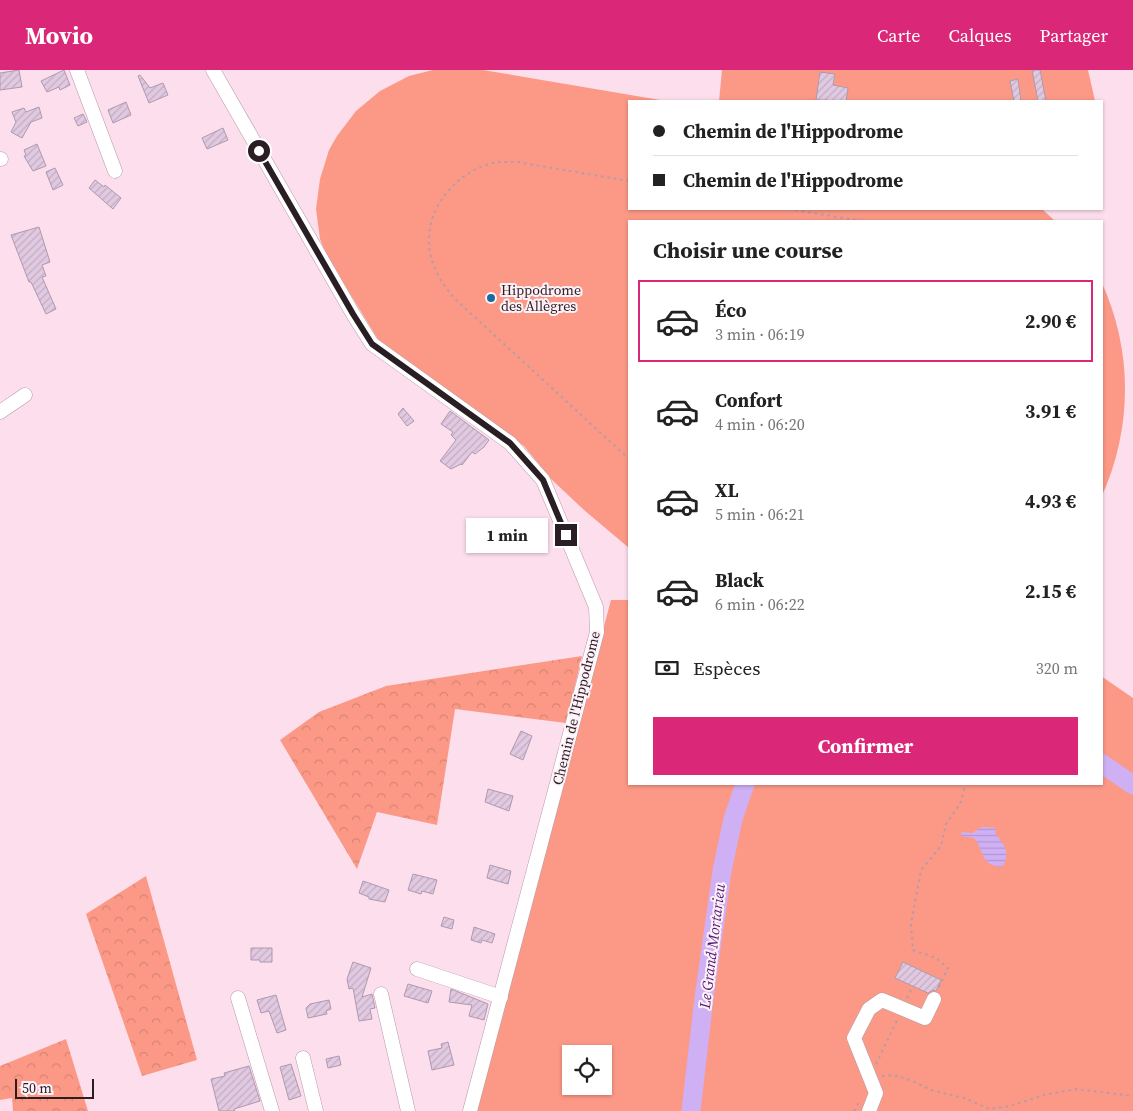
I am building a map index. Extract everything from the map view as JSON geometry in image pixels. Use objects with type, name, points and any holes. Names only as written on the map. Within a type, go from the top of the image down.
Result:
[{"type":"street","points":[[77,70],[115,171]]},
{"type":"street","name":"Chemin de l'Hippodrome","points":[[212,70],[372,344],[510,443],[543,480],[596,607],[597,632],[470,1111]]},
{"type":"street","points":[[0,412],[25,396]]},
{"type":"street","points":[[417,969],[501,997]]},
{"type":"street","points":[[381,994],[408,1111]]},
{"type":"street","points":[[238,998],[272,1111]]},
{"type":"street","points":[[869,1111],[876,1093],[854,1038],[869,1009],[882,1000],[925,1018],[934,998]]},
{"type":"street","points":[[303,1058],[316,1111]]},
{"type":"path","points":[[628,181],[517,162],[502,161],[487,164],[460,179],[448,191],[434,212],[428,237],[435,270],[440,281],[455,299],[628,458]]},
{"type":"path","points":[[796,210],[856,220]]},
{"type":"path","points":[[934,998],[948,968],[936,958],[913,950],[911,924],[921,870],[941,846],[946,824],[960,804],[966,785]]},
{"type":"path","points":[[854,1111],[912,986]]},
{"type":"path","points":[[870,1077],[893,1075],[910,1080],[931,1090],[967,1098],[988,1109],[1010,1106],[1044,1095],[1076,1089],[1133,1096]]},
{"type":"green space","name":"Hippodrome des Allègres","points":[[433,70],[483,70],[660,100],[628,100],[628,210],[1043,210],[1054,220],[628,220],[628,547],[550,478],[524,446],[379,341],[327,256],[320,239],[316,209],[320,179],[329,150],[356,111],[380,91],[409,76]]},
{"type":"green space","points":[[722,70],[1088,70],[1095,100],[719,100]]},
{"type":"green space","points":[[1103,286],[1112,307],[1124,362],[1124,417],[1112,471],[1103,493]]},
{"type":"green space","points":[[611,600],[628,600],[628,785],[1103,785],[1103,677],[1133,698],[1133,1111],[475,1111]]},
{"type":"green space","points":[[582,656],[566,723],[455,709],[437,825],[377,812],[357,869],[280,740],[319,712],[386,686]]},
{"type":"green space","points":[[146,876],[197,1060],[142,1076],[86,914]]},
{"type":"green space","points":[[66,1039],[88,1111],[13,1111],[12,1098],[0,1100],[0,1066]]},
{"type":"shaded area","points":[[982,827],[996,828],[995,833],[1006,853],[1005,862],[1002,867],[995,866],[986,860],[974,838],[961,836],[962,832],[972,833]]},
{"type":"building","points":[[19,70],[22,87],[0,90],[0,73]]},
{"type":"building","points":[[64,70],[70,85],[60,90],[59,87],[47,92],[41,81]]},
{"type":"building","points":[[1032,70],[1040,70],[1046,100],[1038,100]]},
{"type":"building","points":[[820,72],[835,74],[833,85],[848,88],[846,100],[816,100]]},
{"type":"building","points":[[140,75],[150,88],[163,83],[168,95],[149,103],[138,76]]},
{"type":"building","points":[[1018,79],[1021,100],[1014,100],[1010,81]]},
{"type":"building","points":[[126,102],[131,115],[113,123],[108,110]]},
{"type":"building","points":[[39,107],[42,118],[31,122],[22,138],[11,132],[16,122],[12,112],[24,108],[26,112]]},
{"type":"building","points":[[83,114],[87,122],[78,126],[74,118]]},
{"type":"building","points":[[223,128],[228,140],[207,149],[202,138]]},
{"type":"building","points":[[37,144],[46,166],[33,171],[24,156],[26,155],[24,150]]},
{"type":"building","points":[[55,168],[63,185],[53,190],[46,172]]},
{"type":"building","points":[[95,180],[104,187],[105,185],[121,198],[113,209],[89,188]]},
{"type":"building","points":[[39,227],[50,262],[42,265],[46,276],[42,277],[56,309],[46,314],[31,282],[29,282],[11,235]]},
{"type":"building","points":[[403,408],[414,421],[407,426],[398,414]]},
{"type":"building","points":[[450,411],[489,440],[475,454],[472,452],[462,465],[451,469],[440,461],[456,440],[451,435],[453,432],[441,424]]},
{"type":"building","points":[[521,731],[532,736],[523,760],[510,754]]},
{"type":"building","points":[[488,789],[513,796],[509,811],[485,802]]},
{"type":"building","points":[[490,865],[511,871],[508,884],[487,878]]},
{"type":"building","points":[[413,874],[437,880],[433,894],[422,891],[421,894],[408,890]]},
{"type":"building","points":[[363,881],[389,890],[385,902],[369,899],[369,897],[359,893]]},
{"type":"building","points":[[444,917],[454,920],[452,929],[441,926]]},
{"type":"building","points":[[474,927],[495,934],[492,943],[482,940],[481,943],[471,940]]},
{"type":"building","points":[[251,948],[272,948],[272,962],[251,960]]},
{"type":"building","points":[[353,962],[371,968],[362,997],[372,994],[375,1008],[370,1009],[372,1019],[359,1021],[353,988],[349,989],[347,979]]},
{"type":"building","points":[[903,962],[941,980],[936,991],[933,990],[928,993],[895,978]]},
{"type":"building","points":[[408,984],[432,991],[428,1003],[404,996]]},
{"type":"building","points":[[451,989],[488,1004],[484,1020],[469,1016],[472,1005],[449,1002]]},
{"type":"building","points":[[276,995],[286,1030],[277,1033],[269,1011],[261,1013],[257,1000]]},
{"type":"building","points":[[329,1000],[331,1009],[326,1011],[327,1014],[308,1018],[306,1008],[310,1004]]},
{"type":"building","points":[[448,1042],[454,1065],[432,1070],[428,1051],[442,1048],[441,1044]]},
{"type":"building","points":[[339,1056],[341,1065],[328,1068],[326,1059]]},
{"type":"building","points":[[291,1064],[301,1096],[289,1100],[280,1067]]},
{"type":"building","points":[[249,1066],[260,1101],[234,1109],[235,1111],[219,1111],[211,1079],[225,1076],[224,1073]]},
{"type":"waterway","name":"Le Grand Mortarieu","points":[[1103,764],[1133,785]]},
{"type":"waterway","name":"Le Grand Mortarieu","points":[[691,1111],[704,998],[722,871],[733,819],[745,785]]},
{"type":"place","name":"Hippodrome des Allègres","points":[[491,298]]},
{"type":"route","points":[[259,151],[372,344],[510,443],[543,480],[566,535]]}]
